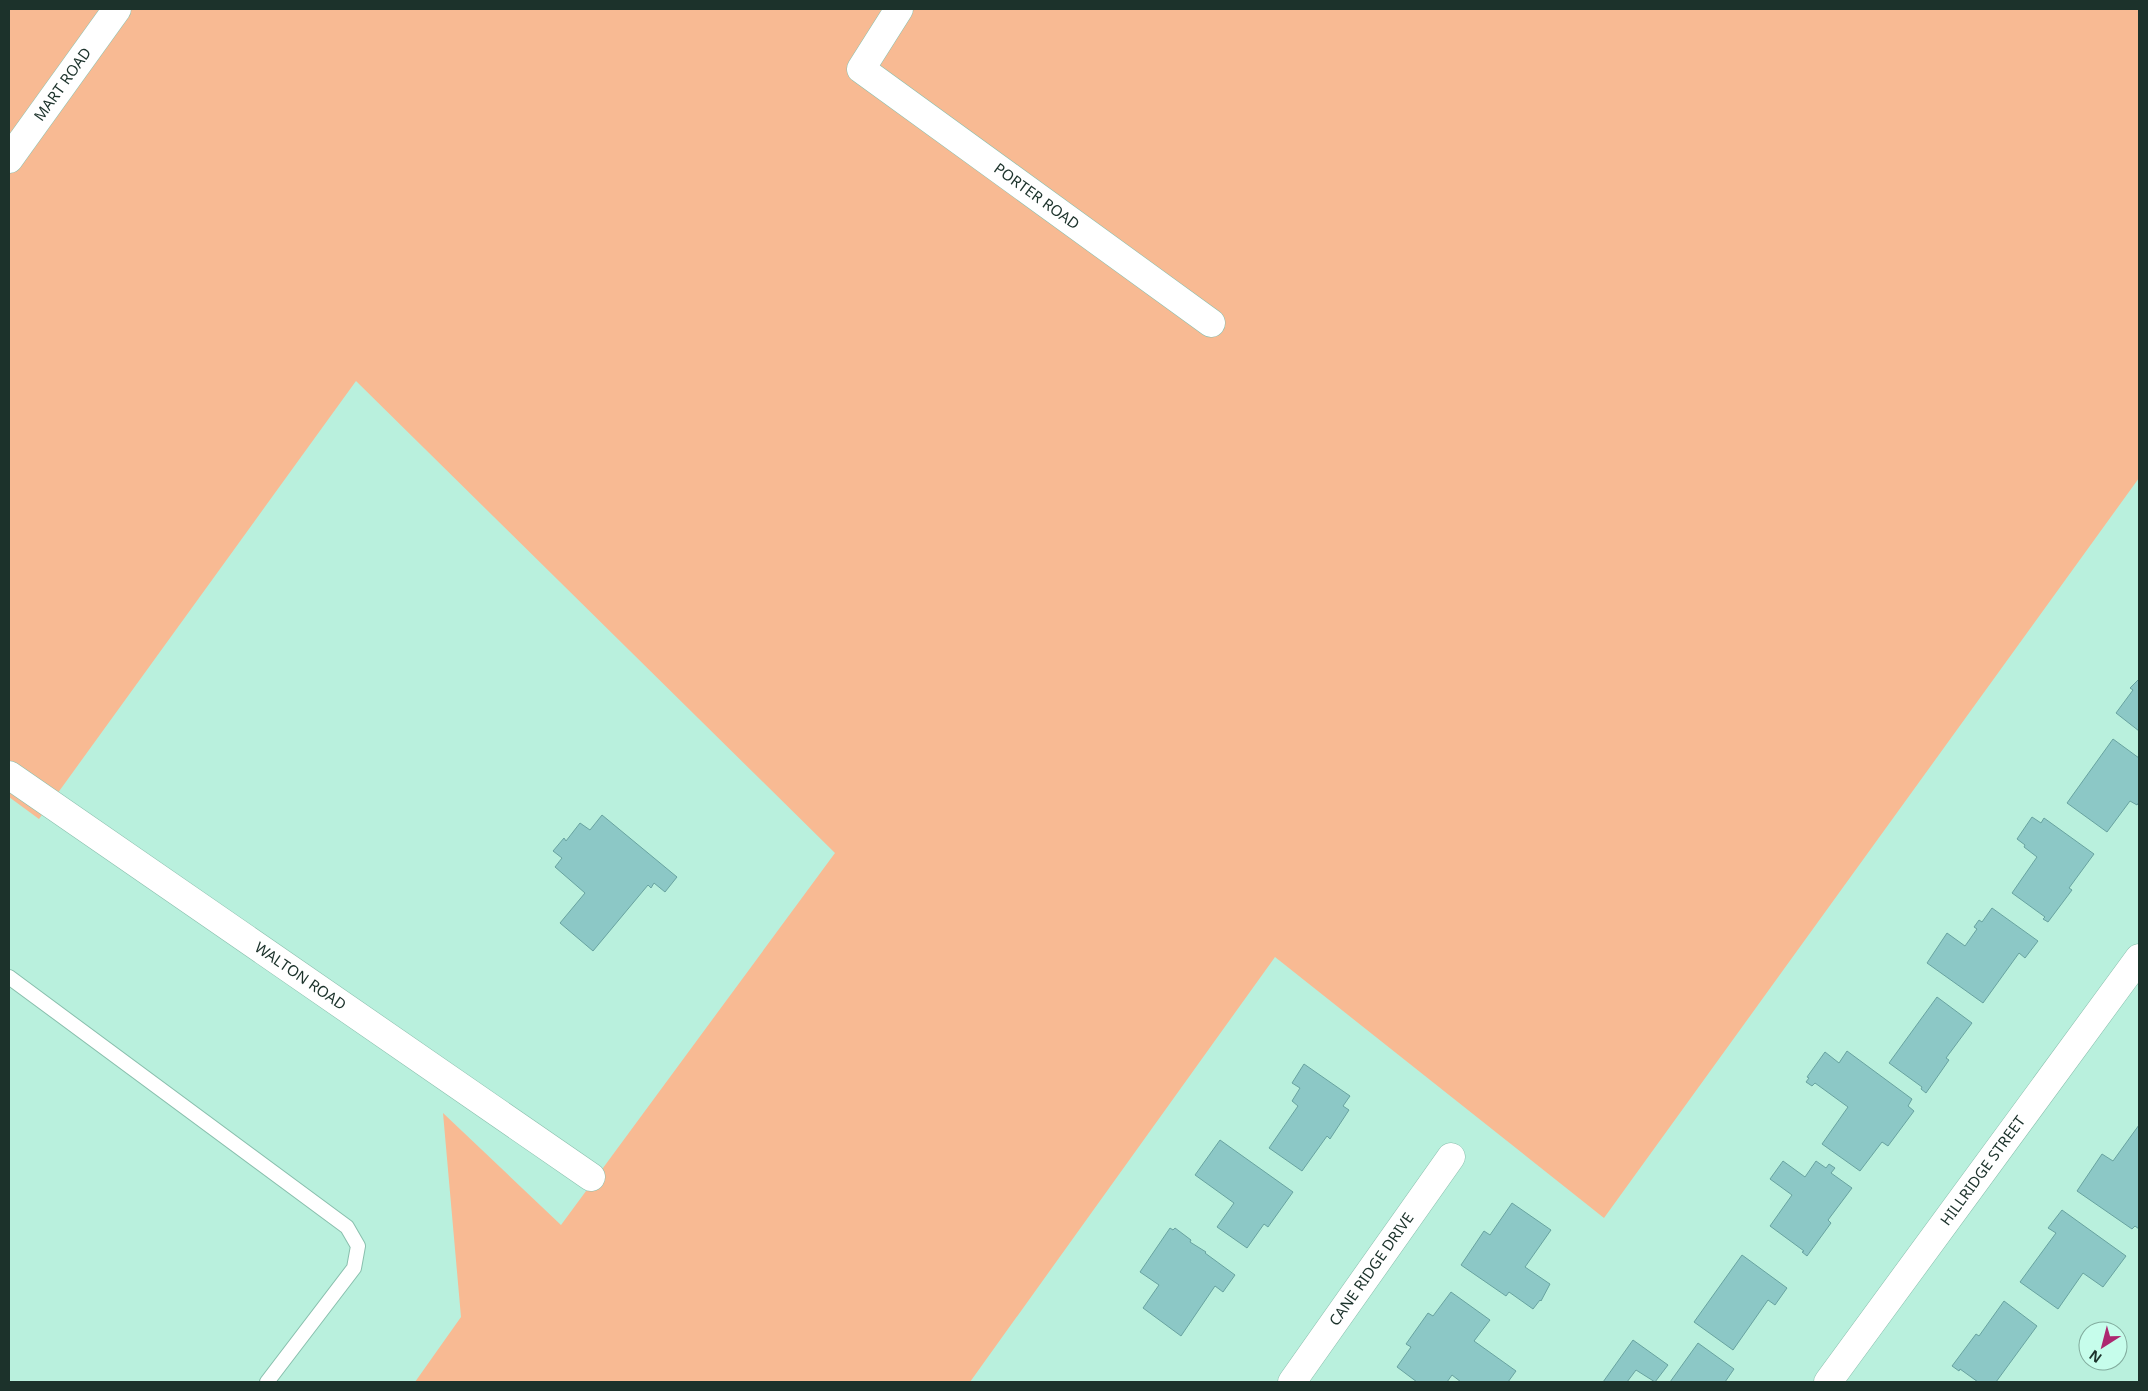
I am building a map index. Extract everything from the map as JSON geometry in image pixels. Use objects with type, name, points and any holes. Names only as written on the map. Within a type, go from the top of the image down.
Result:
[{"type":"street","name":"MART ROAD","points":[[9,160],[117,9]]},
{"type":"street","name":"PORTER ROAD","points":[[899,9],[861,69],[1211,323]]},
{"type":"street","name":"WALTON ROAD","points":[[9,776],[591,1177]]},
{"type":"street","name":"HILLRIDGE STREET","points":[[1828,1382],[2139,958]]},
{"type":"street","name":"CANE RIDGE DRIVE","points":[[1292,1382],[1451,1157]]},
{"type":"lane","points":[[9,978],[347,1227],[358,1246],[354,1268],[267,1382]]},
{"type":"shaded area","points":[[9,9],[2139,9],[2139,478],[1604,1218],[1275,957],[970,1382],[415,1382],[461,1317],[443,1113],[561,1225],[835,853],[356,381],[39,819],[9,797]]},
{"type":"building","points":[[2139,679],[2139,731],[2116,713],[2133,690],[2130,688]]},
{"type":"building","points":[[2113,739],[2139,758],[2139,802],[2137,805],[2130,801],[2107,832],[2067,803]]},
{"type":"building","points":[[602,815],[677,877],[665,892],[654,883],[651,888],[648,885],[593,951],[560,923],[585,893],[555,867],[562,858],[553,851],[564,838],[566,841],[580,823],[590,830]]},
{"type":"building","points":[[2032,817],[2041,823],[2044,818],[2094,854],[2069,888],[2072,890],[2048,922],[2043,919],[2045,917],[2012,893],[2037,857],[2017,839]]},
{"type":"building","points":[[1992,908],[2038,941],[2025,958],[2019,953],[1983,1003],[1927,963],[1947,933],[1965,946],[1977,929],[1974,927],[1979,920],[1982,922]]},
{"type":"building","points":[[1937,997],[1972,1023],[1946,1058],[1949,1060],[1926,1093],[1921,1089],[1922,1087],[1889,1063]]},
{"type":"building","points":[[1847,1051],[1912,1099],[1908,1106],[1914,1111],[1888,1146],[1882,1142],[1860,1171],[1822,1144],[1848,1107],[1815,1083],[1812,1086],[1806,1082],[1809,1078],[1807,1077],[1825,1052],[1839,1063]]},
{"type":"building","points":[[1304,1064],[1350,1096],[1343,1106],[1349,1110],[1330,1139],[1327,1136],[1302,1171],[1269,1148],[1298,1106],[1292,1101],[1300,1088],[1292,1083]]},
{"type":"building","points":[[2139,1125],[2139,1229],[2135,1226],[2132,1229],[2077,1191],[2102,1154],[2113,1161]]},
{"type":"building","points":[[1220,1140],[1293,1192],[1268,1227],[1264,1224],[1247,1248],[1217,1227],[1234,1203],[1195,1175]]},
{"type":"building","points":[[1783,1161],[1805,1177],[1816,1161],[1826,1168],[1829,1164],[1835,1168],[1831,1173],[1852,1188],[1828,1220],[1831,1223],[1807,1256],[1802,1252],[1804,1251],[1770,1226],[1792,1195],[1770,1179]]},
{"type":"building","points":[[1512,1203],[1551,1230],[1525,1267],[1550,1284],[1541,1301],[1533,1309],[1509,1292],[1506,1296],[1461,1265],[1484,1231],[1490,1235]]},
{"type":"building","points":[[2062,1210],[2126,1256],[2103,1287],[2083,1273],[2058,1309],[2020,1282],[2056,1233],[2048,1228]]},
{"type":"building","points":[[1170,1228],[1173,1230],[1175,1228],[1191,1240],[1190,1242],[1235,1275],[1223,1292],[1215,1286],[1181,1336],[1143,1308],[1159,1285],[1140,1272]]},
{"type":"building","points":[[1742,1255],[1787,1288],[1775,1305],[1768,1300],[1733,1350],[1694,1322]]},
{"type":"building","points":[[1451,1292],[1490,1320],[1474,1341],[1516,1371],[1508,1382],[1461,1382],[1452,1375],[1447,1382],[1417,1382],[1397,1367],[1411,1347],[1406,1344],[1428,1313],[1433,1316]]},
{"type":"building","points":[[2004,1301],[2037,1326],[1996,1382],[1978,1382],[1960,1369],[1959,1371],[1952,1366],[1976,1334],[1979,1336]]},
{"type":"building","points":[[1633,1340],[1668,1365],[1655,1382],[1636,1370],[1627,1382],[1603,1382]]},
{"type":"building","points":[[1698,1343],[1734,1369],[1725,1382],[1670,1382]]}]
